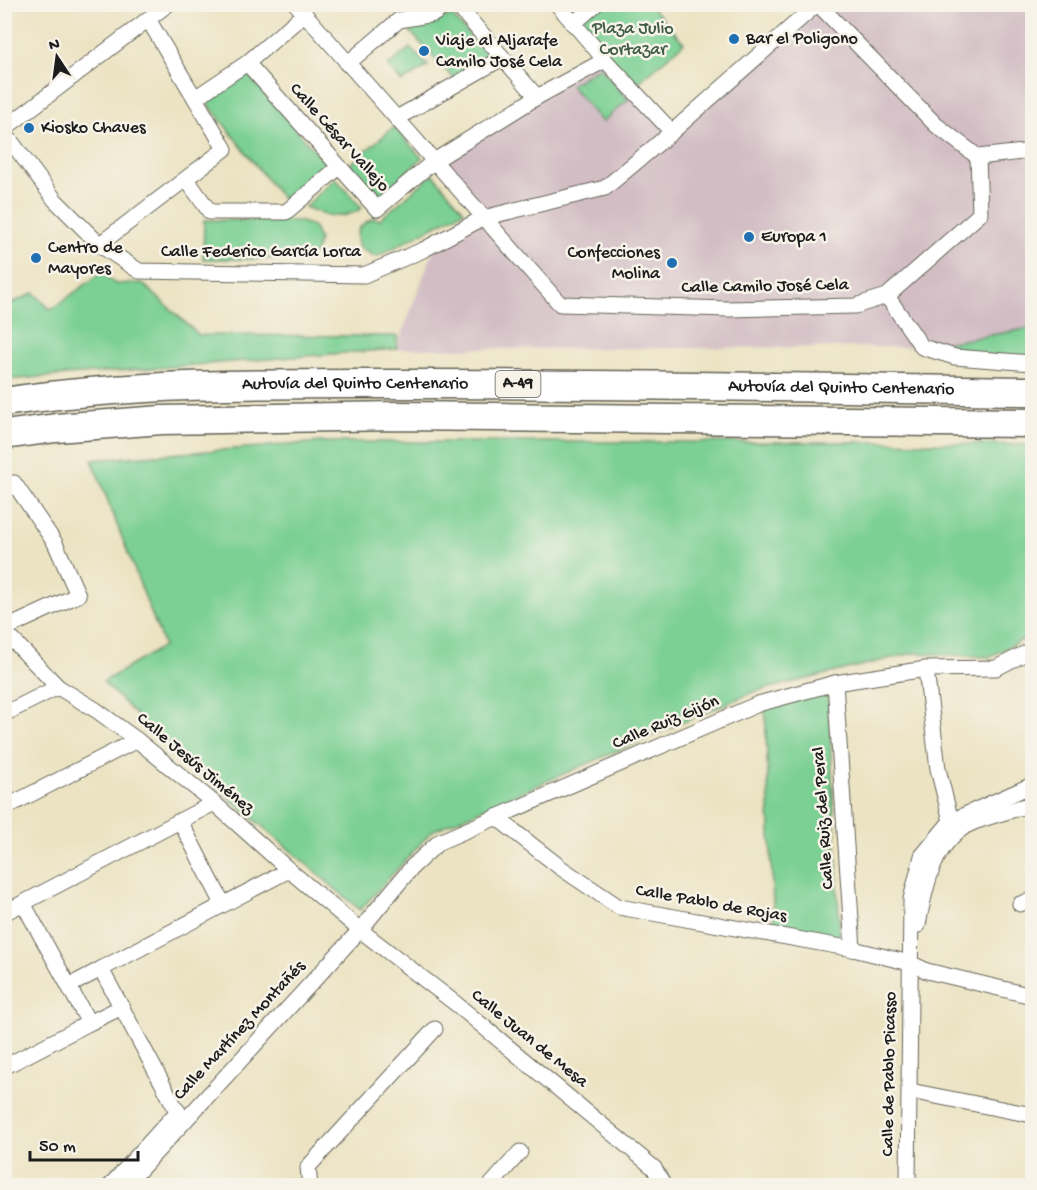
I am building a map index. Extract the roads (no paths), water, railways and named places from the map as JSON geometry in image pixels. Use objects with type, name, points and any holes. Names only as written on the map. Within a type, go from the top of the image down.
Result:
[{"type":"highway","name":"Autovía del Quinto Centenario","points":[[4,402],[178,387],[314,384],[544,384],[1032,391]]},
{"type":"highway","name":"Autovía del Quinto Centenario","points":[[4,435],[56,428],[162,420],[399,416],[1032,423]]},
{"type":"street","points":[[4,130],[168,4]]},
{"type":"street","points":[[347,64],[399,20],[434,14],[448,4]]},
{"type":"street","points":[[456,4],[537,97]]},
{"type":"street","points":[[557,4],[672,132]]},
{"type":"street","points":[[573,24],[596,4]]},
{"type":"street","points":[[818,4],[936,125],[978,157],[1032,151]]},
{"type":"street","name":"Calle Federico García Lorca","points":[[4,130],[55,200],[100,244],[139,271],[364,275],[423,250],[483,218],[604,188],[672,132],[818,4]]},
{"type":"street","points":[[195,98],[247,63],[300,10]]},
{"type":"street","name":"Calle Camilo José Cela","points":[[300,10],[560,304],[728,309],[855,306],[887,296],[980,214],[978,157]]},
{"type":"street","points":[[100,244],[225,149],[148,19]]},
{"type":"street","points":[[396,118],[502,58]]},
{"type":"street","points":[[434,161],[537,97],[605,60]]},
{"type":"street","name":"Calle César Vallejo","points":[[247,63],[377,209],[434,161]]},
{"type":"street","points":[[187,180],[210,212],[286,212],[339,167]]},
{"type":"street","points":[[887,296],[922,347],[955,357],[1032,363]]},
{"type":"street","points":[[4,630],[78,595],[55,543],[9,483]]},
{"type":"street","name":"Calle Jesús Jiménez","points":[[4,630],[58,687],[96,710],[137,740],[214,803],[360,930]]},
{"type":"street","name":"Calle Ruiz Gijón","points":[[360,930],[412,867],[439,842],[758,704],[834,683],[926,669],[996,668],[1032,650]]},
{"type":"street","points":[[926,669],[938,769],[951,821]]},
{"type":"street","name":"Calle Ruiz del Peral","points":[[834,683],[853,950]]},
{"type":"street","points":[[4,714],[58,687]]},
{"type":"street","points":[[4,808],[137,740]]},
{"type":"street","name":"Calle de Pablo Picasso","points":[[908,1185],[911,899],[922,856],[951,821],[1032,785]]},
{"type":"street","points":[[4,913],[214,803]]},
{"type":"street","name":"Calle de Pablo Picasso","points":[[910,963],[921,910],[937,857],[950,838],[972,823],[1032,804]]},
{"type":"street","name":"Calle Pablo de Rojas","points":[[496,817],[561,867],[620,907],[853,950],[910,963],[927,971],[1032,996]]},
{"type":"street","points":[[180,820],[223,904]]},
{"type":"street","points":[[69,986],[289,870]]},
{"type":"street","points":[[1032,900],[1020,904],[1032,906]]},
{"type":"street","points":[[23,903],[89,1023]]},
{"type":"street","name":"Calle Martínez Montañés","points":[[110,1185],[180,1117],[360,930]]},
{"type":"street","name":"Calle Juan de Mesa","points":[[360,930],[464,1011],[645,1160],[654,1168],[664,1185]]},
{"type":"street","points":[[101,969],[180,1117]]},
{"type":"street","points":[[4,1067],[122,1007]]},
{"type":"street","points":[[310,1185],[308,1167],[435,1029]]},
{"type":"street","points":[[910,1091],[1032,1115]]},
{"type":"street","name":"Calle Martínez Montañés","points":[[125,1185],[180,1117]]},
{"type":"street","points":[[489,1185],[520,1152]]},
{"type":"place","name":"Bar el Poligono","points":[[734,39]]},
{"type":"place","name":"Viaje al Aljarafe Camilo José Cela","points":[[424,51]]},
{"type":"place","name":"Kiosko Chaves","points":[[29,128]]},
{"type":"place","name":"Europa 1","points":[[749,237]]},
{"type":"place","name":"Centro de Mayores","points":[[36,258]]},
{"type":"place","name":"Confecciones Molina","points":[[672,263]]},
{"type":"park label","name":"Plaza Julio Cortazar","points":[[633,39]]}]
